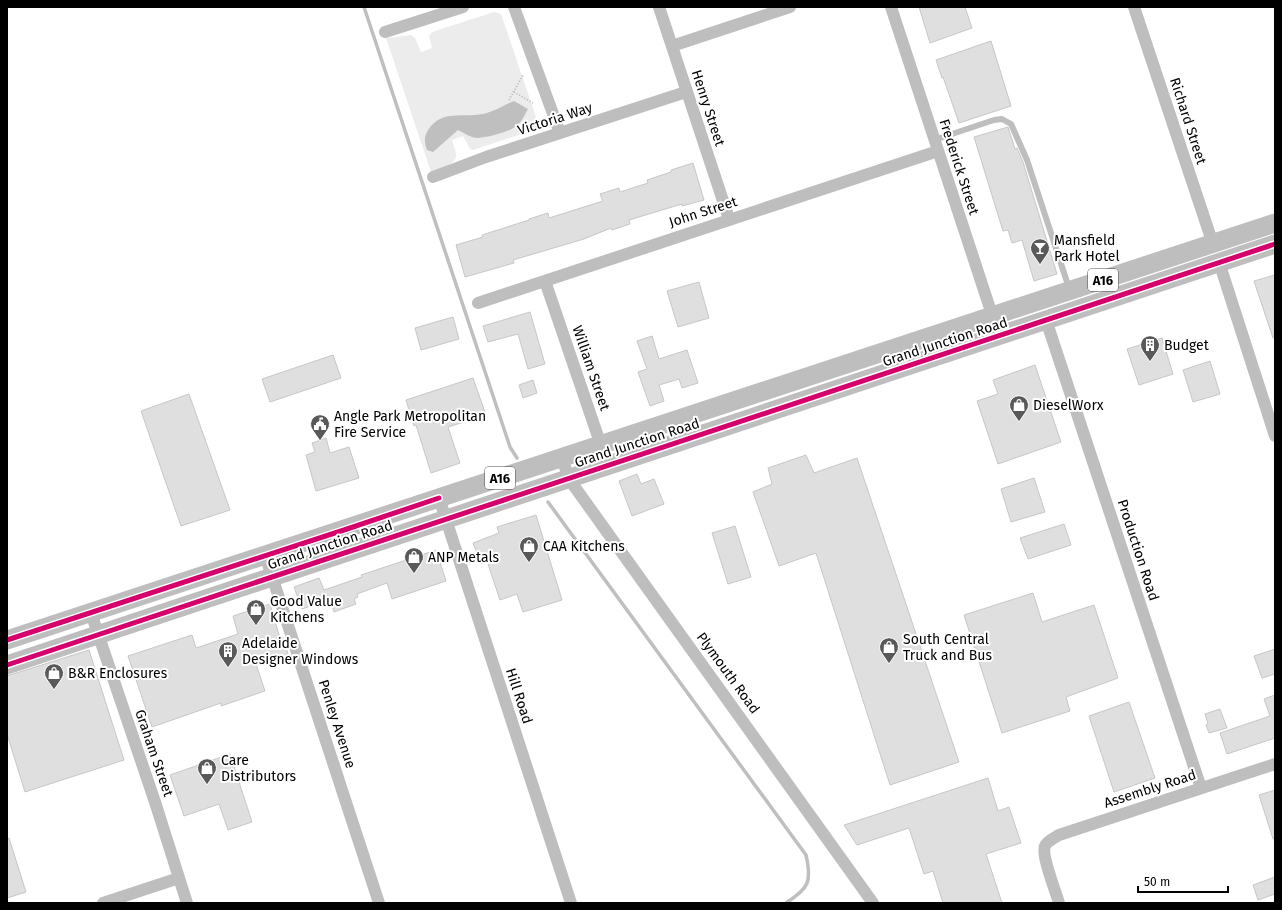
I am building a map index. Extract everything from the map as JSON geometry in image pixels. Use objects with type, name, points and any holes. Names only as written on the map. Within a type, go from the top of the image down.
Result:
[{"type":"highway","name":"Grand Junction Road","points":[[7,665],[273,577],[439,498],[1275,223]]},
{"type":"highway","points":[[1213,244],[1219,262]]},
{"type":"highway","name":"Grand Junction Road","points":[[7,640],[265,555],[446,520],[1275,244]]},
{"type":"highway","points":[[730,402],[736,423]]},
{"type":"street","points":[[385,32],[463,7]]},
{"type":"street","points":[[514,7],[560,133]]},
{"type":"street","name":"Henry Street","points":[[659,7],[728,219]]},
{"type":"street","points":[[672,46],[790,7]]},
{"type":"street","name":"Frederick Street","points":[[891,7],[999,336]]},
{"type":"street","name":"Richard Street","points":[[1134,7],[1213,244]]},
{"type":"street","name":"Victoria Way","points":[[433,177],[486,157],[686,92]]},
{"type":"street","name":"John Street","points":[[478,303],[728,219],[936,145]]},
{"type":"street","points":[[1219,262],[1270,401],[1275,436]]},
{"type":"street","name":"William Street","points":[[546,280],[608,466]]},
{"type":"street","name":"Production Road","points":[[1046,320],[1201,788]]},
{"type":"street","name":"Plymouth Road","points":[[562,458],[569,478],[873,903]]},
{"type":"street","name":"Hill Road","points":[[439,498],[571,903]]},
{"type":"street","name":"Penley Avenue","points":[[265,555],[379,903]]},
{"type":"street","name":"Graham Street","points":[[91,613],[155,802],[187,903]]},
{"type":"street","name":"Assembly Road","points":[[1059,903],[1044,854],[1045,845],[1050,840],[1059,835],[1275,764]]},
{"type":"street","points":[[103,903],[179,878]]},
{"type":"lane","points":[[936,145],[994,120],[1002,119],[1012,124],[1027,160],[1070,290]]},
{"type":"path","points":[[509,100],[523,75]]},
{"type":"path","points":[[514,92],[533,103]]},
{"type":"shaded area","points":[[494,12],[501,14],[538,123],[534,130],[473,150],[470,149],[463,136],[452,140],[456,151],[456,158],[450,164],[431,172],[386,38],[411,35],[415,38],[421,52],[432,48],[429,36],[432,32]]},
{"type":"shaded area","points":[[514,101],[528,109],[521,122],[514,128],[499,134],[478,138],[458,130],[433,152],[427,150],[425,137],[428,130],[440,119],[453,116],[483,114]]},
{"type":"building","points":[[919,7],[965,7],[972,28],[930,43]]},
{"type":"building","points":[[991,41],[1011,106],[959,123],[936,60]]},
{"type":"building","points":[[1008,127],[1015,149],[1017,148],[1023,162],[1057,274],[1034,281],[1022,240],[1012,243],[1008,230],[1003,231],[974,137]]},
{"type":"building","points":[[693,163],[704,200],[682,206],[682,204],[629,220],[630,224],[612,230],[611,228],[584,239],[513,260],[514,263],[465,277],[456,245],[483,237],[482,235],[548,213],[549,218],[603,201],[600,194],[619,188],[620,192],[648,183],[647,180]]},
{"type":"building","points":[[1275,275],[1275,338],[1273,338],[1254,281]]},
{"type":"building","points":[[699,282],[709,318],[678,327],[667,291]]},
{"type":"building","points":[[530,312],[545,364],[528,369],[518,334],[488,342],[483,326]]},
{"type":"building","points":[[453,317],[459,339],[421,350],[415,328]]},
{"type":"building","points":[[652,336],[659,359],[687,350],[698,383],[682,388],[679,379],[659,385],[664,401],[650,406],[638,372],[647,369],[637,341]]},
{"type":"building","name":"Budget","points":[[1162,338],[1173,374],[1139,385],[1127,349]]},
{"type":"building","points":[[333,355],[341,378],[270,402],[262,379]]},
{"type":"building","points":[[1210,361],[1220,394],[1193,402],[1183,370]]},
{"type":"building","name":"DieselWorx","points":[[1035,365],[1061,442],[998,464],[977,401],[998,394],[993,380]]},
{"type":"building","points":[[473,378],[486,415],[448,427],[460,463],[431,473],[416,425],[414,426],[406,400]]},
{"type":"building","points":[[533,380],[537,393],[523,398],[519,385]]},
{"type":"building","points":[[189,394],[230,510],[181,526],[141,411]]},
{"type":"building","points":[[326,438],[330,453],[349,447],[359,478],[316,491],[306,455],[315,452],[312,443]]},
{"type":"building","name":"South Central Truck and Bus","points":[[806,455],[814,473],[857,458],[959,762],[890,785],[816,553],[779,566],[753,492],[772,484],[768,468]]},
{"type":"building","points":[[637,474],[641,484],[654,479],[664,504],[632,516],[619,481]]},
{"type":"building","points":[[1034,478],[1045,512],[1011,522],[1001,489]]},
{"type":"building","name":"CAA Kitchens","points":[[536,515],[562,600],[523,612],[517,594],[500,600],[487,561],[481,564],[473,543],[499,533],[497,527]]},
{"type":"building","points":[[1064,524],[1071,545],[1028,559],[1020,538]]},
{"type":"building","points":[[735,526],[751,577],[728,584],[712,533]]},
{"type":"building","points":[[436,550],[446,581],[392,599],[387,583],[357,594],[358,597],[354,599],[356,604],[334,612],[330,599],[302,609],[294,587],[319,578],[324,590],[362,577],[361,575]]},
{"type":"building","points":[[1033,593],[1042,622],[1094,605],[1118,678],[1066,697],[1070,711],[1002,733],[964,615]]},
{"type":"building","points":[[270,604],[280,638],[283,637],[288,654],[256,664],[265,691],[221,706],[221,703],[152,727],[128,656],[192,635],[196,648],[238,634],[233,616]]},
{"type":"building","points":[[1275,649],[1275,674],[1262,678],[1254,656]]},
{"type":"building","points":[[89,650],[124,760],[25,792],[7,734],[7,676]]},
{"type":"building","points":[[1275,695],[1275,738],[1227,754],[1220,733],[1270,716],[1264,699]]},
{"type":"building","points":[[1129,702],[1155,778],[1114,792],[1089,716]]},
{"type":"building","points":[[1220,709],[1227,728],[1209,733],[1206,725],[1208,724],[1205,714]]},
{"type":"building","name":"Care Distributors","points":[[230,754],[252,822],[228,830],[219,804],[184,816],[170,775]]},
{"type":"building","points":[[988,778],[998,811],[1009,807],[1021,843],[986,854],[1002,903],[943,903],[933,871],[924,874],[909,828],[857,845],[844,825]]},
{"type":"building","points":[[1275,790],[1275,839],[1273,839],[1259,795]]},
{"type":"building","points":[[9,838],[26,892],[7,898],[7,839]]},
{"type":"building","points":[[1275,877],[1275,894],[1258,900],[1253,885]]},
{"type":"waterway","points":[[364,7],[510,447],[517,458]]},
{"type":"waterway","points":[[548,502],[806,855],[809,872],[807,884],[800,893],[786,903]]},
{"type":"cycle path","points":[[7,665],[1275,244]]},
{"type":"cycle path","points":[[7,640],[439,498]]},
{"type":"place","name":"Mansfield Park Hotel","points":[[1040,265]]},
{"type":"place","name":"Budget","points":[[1150,362]]},
{"type":"place","name":"DieselWorx","points":[[1019,422]]},
{"type":"place","name":"Angle Park Metropolitan Fire Service","points":[[320,441]]},
{"type":"place","name":"CAA Kitchens","points":[[529,563]]},
{"type":"place","name":"ANP Metals","points":[[414,574]]},
{"type":"place","name":"Good Value Kitchens","points":[[256,626]]},
{"type":"place","name":"South Central Truck and Bus","points":[[889,664]]},
{"type":"place","name":"Adelaide Designer Windows","points":[[228,668]]},
{"type":"place","name":"B&R Enclosures","points":[[54,690]]},
{"type":"place","name":"Care Distributors","points":[[207,785]]}]
